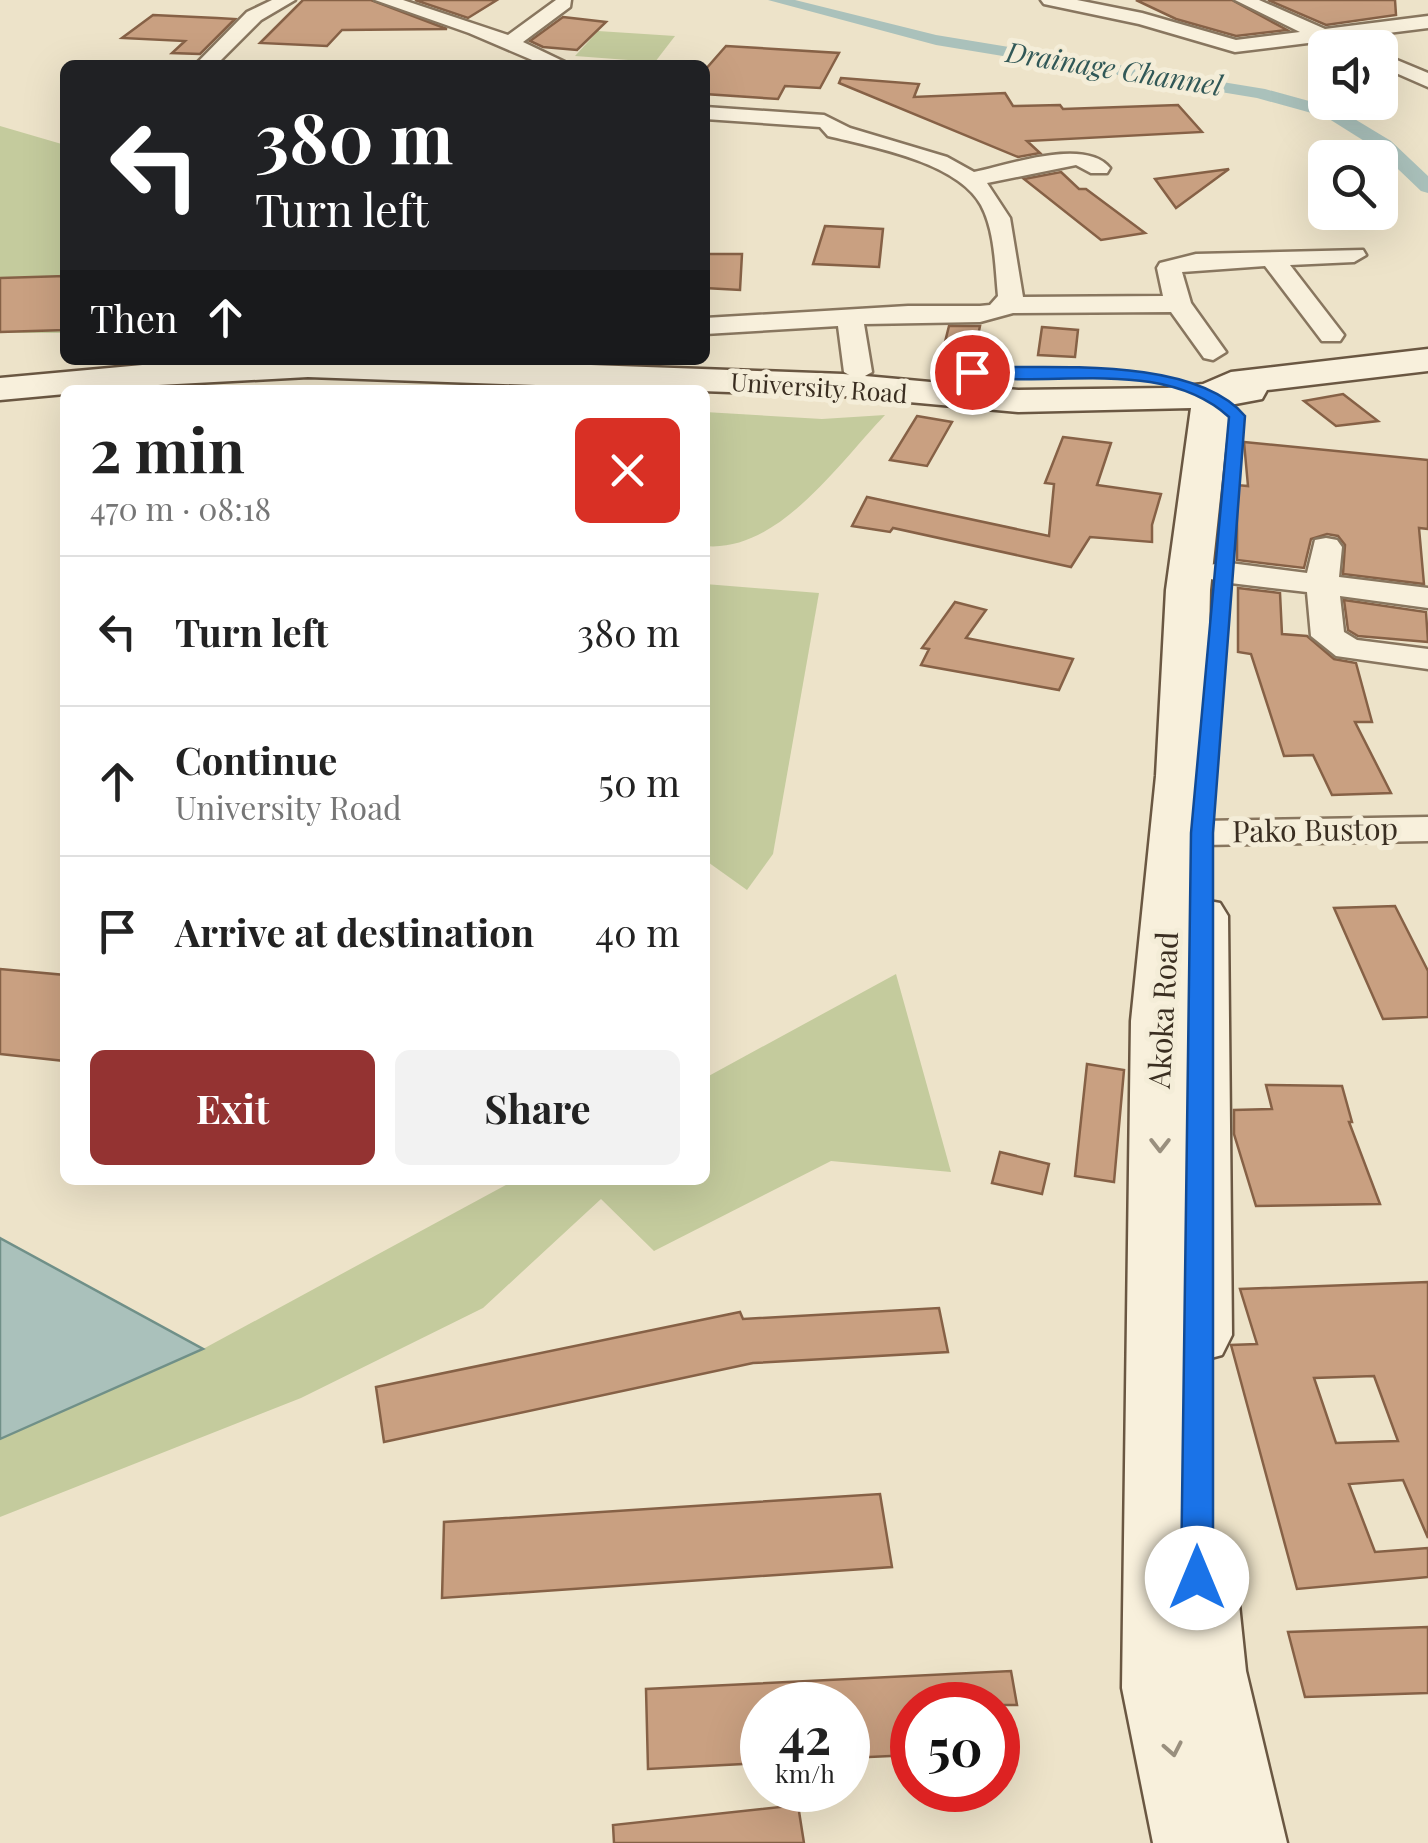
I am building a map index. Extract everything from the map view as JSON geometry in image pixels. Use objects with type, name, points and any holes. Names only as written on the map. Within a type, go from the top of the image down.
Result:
[{"type":"main road","points":[[1245,1843],[1185,1689],[1196,1618],[1202,833],[1222,572],[1230,398],[1222,386],[1350,350],[1428,362]]},
{"type":"main road","name":"University Road","points":[[0,390],[213,370],[359,366],[843,386],[965,384],[1113,376],[1350,350]]},
{"type":"main road","points":[[1113,376],[1173,382],[1230,398],[1428,362]]},
{"type":"main road","points":[[0,381],[178,365]]},
{"type":"main road","name":"University Road","points":[[566,365],[737,373],[858,372],[965,384],[1018,401],[1174,426],[1230,398]]},
{"type":"main road","name":"Akoka Road","points":[[1195,1843],[1185,1689],[1160,1021],[1181,776],[1188,590],[1230,398]]},
{"type":"street","points":[[210,60],[254,16],[286,0]]},
{"type":"street","points":[[384,0],[549,60]]},
{"type":"street","points":[[1050,0],[1142,19],[1224,45],[1264,45],[1308,38]]},
{"type":"street","points":[[1244,0],[1310,30]]},
{"type":"street","points":[[511,44],[521,31],[564,3]]},
{"type":"street","points":[[1368,30],[1428,22]]},
{"type":"street","points":[[1398,67],[1428,81]]},
{"type":"street","points":[[710,112],[814,119],[837,126],[836,131]]},
{"type":"street","points":[[710,130],[811,136],[836,131],[924,157],[968,180],[988,197],[995,212],[1011,296],[1008,305]]},
{"type":"street","points":[[968,180],[1076,158],[1091,161],[1099,168]]},
{"type":"street","points":[[1230,398],[1178,304],[1169,268],[1179,262],[1354,255]]},
{"type":"street","points":[[1272,258],[1350,350]]},
{"type":"street","points":[[710,326],[980,314],[998,312],[1008,305],[1178,304]]},
{"type":"street","points":[[850,318],[858,372]]},
{"type":"street","points":[[1326,547],[1322,586],[1328,636],[1338,644],[1428,659]]},
{"type":"street","points":[[1222,572],[1428,598]]},
{"type":"street","name":"Pako Bustop","points":[[1202,833],[1423,838]]},
{"type":"green space","points":[[598,31],[675,36],[657,60],[575,56]]},
{"type":"green space","points":[[0,126],[60,144],[60,333],[0,333]]},
{"type":"green space","points":[[710,412],[822,419],[885,415],[805,501],[757,535],[732,544],[710,546]]},
{"type":"green space","points":[[710,584],[819,593],[773,854],[747,890],[710,864]]},
{"type":"green space","points":[[896,974],[951,1172],[831,1161],[654,1251],[601,1199],[483,1308],[301,1398],[0,1517],[0,1439],[203,1349],[506,1185],[710,1185],[710,1075]]},
{"type":"water","points":[[0,1238],[203,1349],[0,1439]]},
{"type":"building","points":[[303,0],[371,0],[447,29],[342,30],[327,46],[260,43]]},
{"type":"building","points":[[415,0],[497,0],[468,18]]},
{"type":"building","points":[[1136,0],[1232,0],[1287,30],[1236,36],[1176,19]]},
{"type":"building","points":[[1268,0],[1395,0],[1396,15],[1326,25]]},
{"type":"building","points":[[153,15],[235,19],[200,54],[172,53],[185,41],[122,38]]},
{"type":"building","points":[[563,17],[606,22],[577,50],[543,47],[530,41]]},
{"type":"building","points":[[726,46],[839,53],[820,88],[785,86],[778,99],[710,94],[710,64]]},
{"type":"building","points":[[841,78],[919,84],[914,97],[1005,93],[1013,106],[1060,105],[1063,109],[1178,105],[1202,132],[1027,141],[1040,153],[1018,157],[839,83]]},
{"type":"building","points":[[1229,169],[1176,208],[1155,179]]},
{"type":"building","points":[[1061,172],[1079,189],[1086,189],[1145,233],[1101,240],[1024,179]]},
{"type":"building","points":[[825,226],[883,229],[879,267],[813,264]]},
{"type":"building","points":[[710,254],[742,254],[740,290],[710,288]]},
{"type":"building","points":[[60,276],[60,330],[0,332],[0,278]]},
{"type":"building","points":[[949,326],[980,326],[972,365],[940,362]]},
{"type":"building","points":[[1042,327],[1078,330],[1075,357],[1038,355]]},
{"type":"building","points":[[1343,394],[1378,421],[1336,426],[1304,401]]},
{"type":"building","points":[[917,416],[952,422],[927,466],[890,460]]},
{"type":"building","points":[[1063,437],[1111,443],[1097,485],[1161,494],[1152,525],[1152,542],[1090,537],[1071,567],[893,528],[890,532],[852,526],[867,497],[1049,536],[1054,484],[1045,483]]},
{"type":"building","points":[[1244,442],[1428,460],[1428,529],[1419,528],[1424,584],[1343,574],[1345,545],[1338,536],[1327,534],[1311,539],[1304,568],[1237,560],[1237,485],[1248,486]]},
{"type":"building","points":[[1238,588],[1280,593],[1282,634],[1307,636],[1334,659],[1356,663],[1372,722],[1355,722],[1391,793],[1332,795],[1313,755],[1284,756],[1251,654],[1238,652]]},
{"type":"building","points":[[1344,600],[1426,612],[1428,642],[1358,636],[1348,630]]},
{"type":"building","points":[[955,602],[986,610],[966,638],[1073,659],[1059,690],[921,665],[929,649],[922,648]]},
{"type":"building","points":[[1395,906],[1428,971],[1428,1017],[1383,1019],[1334,908]]},
{"type":"building","points":[[0,969],[60,975],[60,1060],[0,1054]]},
{"type":"building","points":[[1087,1064],[1124,1070],[1114,1182],[1075,1176]]},
{"type":"building","points":[[1266,1085],[1342,1086],[1349,1122],[1380,1204],[1256,1206],[1234,1134],[1234,1110],[1272,1109]]},
{"type":"building","points":[[1000,1152],[1049,1164],[1042,1194],[992,1183]]},
{"type":"building","points":[[1428,1282],[1428,1538],[1403,1480],[1349,1484],[1375,1552],[1428,1548],[1428,1577],[1297,1589],[1231,1345],[1257,1344],[1240,1289]],"holes":[[[1374,1376],[1398,1441],[1336,1443],[1314,1378]]]},
{"type":"building","points":[[939,1308],[948,1352],[753,1363],[384,1442],[376,1387],[740,1312],[743,1319]]},
{"type":"building","points":[[880,1494],[892,1567],[442,1598],[444,1522]]},
{"type":"building","points":[[1428,1627],[1428,1693],[1305,1697],[1288,1632]]},
{"type":"building","points":[[1011,1671],[1013,1682],[890,1682],[890,1756],[870,1757],[870,1682],[788,1682]]},
{"type":"building","points":[[740,1684],[740,1764],[648,1769],[646,1689]]},
{"type":"building","points":[[740,1811],[799,1812],[804,1843],[614,1843],[613,1825]]},
{"type":"waterway","name":"Drainage Channel","points":[[776,0],[936,40],[1259,93],[1332,113],[1384,145],[1428,187]]},
{"type":"route","points":[[972,372],[1113,376],[1173,382],[1216,396],[1238,416],[1202,833],[1197,1578]]}]
